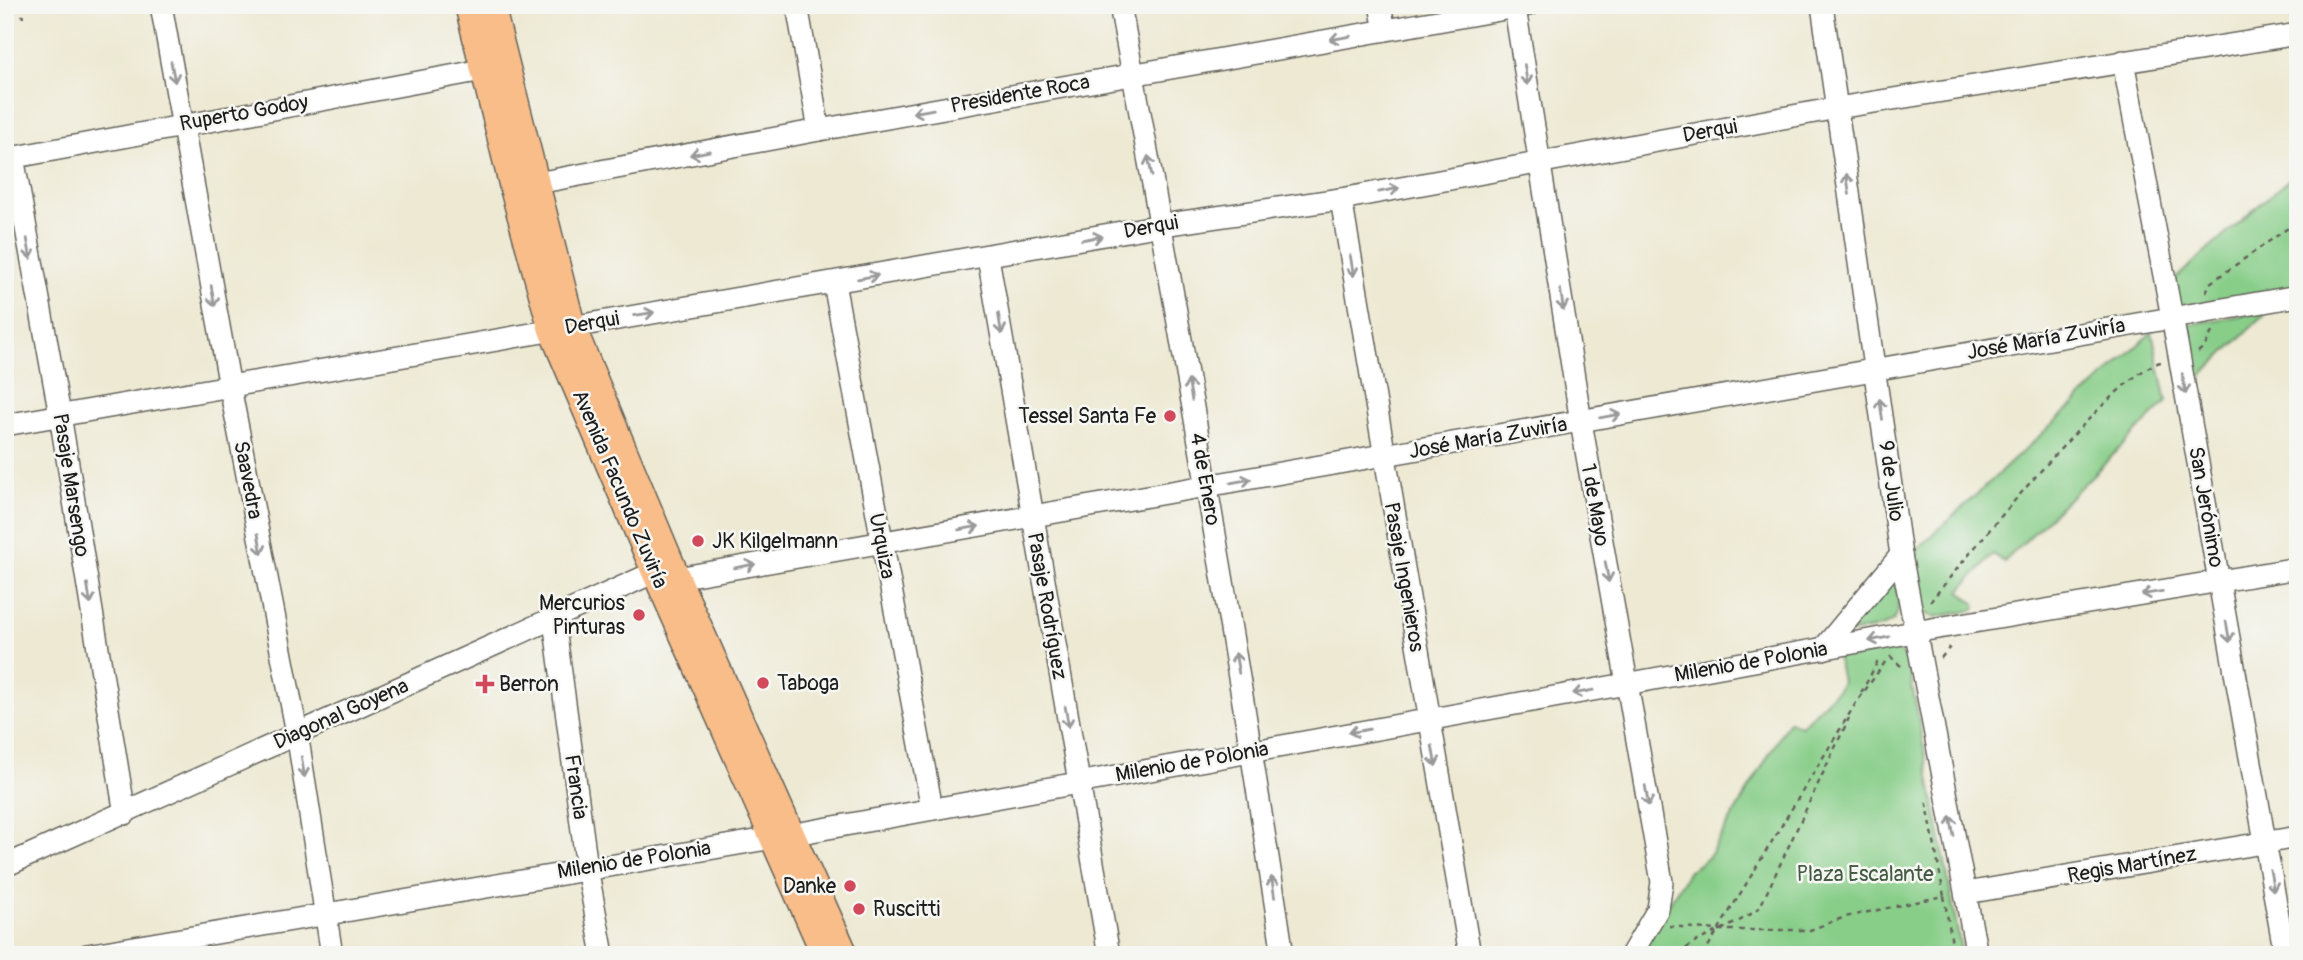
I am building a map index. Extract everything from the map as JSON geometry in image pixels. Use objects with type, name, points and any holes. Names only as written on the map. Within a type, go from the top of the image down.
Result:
[{"type":"main road","name":"Avenida Facundo Zuviría","points":[[468,5],[484,70],[523,186],[562,328],[666,575],[783,835],[845,955]]},
{"type":"main road","name":"Avenida Facundo Zuviría","points":[[491,5],[523,186]]},
{"type":"main road","name":"Avenida Facundo Zuviría","points":[[783,835],[825,955]]},
{"type":"street","name":"Saavedra","points":[[161,5],[229,387],[297,733],[332,955]]},
{"type":"street","points":[[797,5],[819,130]]},
{"type":"street","name":"4 de Enero","points":[[1120,5],[1162,225],[1252,750],[1283,955]]},
{"type":"street","points":[[1380,5],[1385,30]]},
{"type":"street","name":"9 de Julio","points":[[1822,5],[1900,555],[1977,955]]},
{"type":"street","name":"Presidente Roca","points":[[523,186],[819,130],[1522,6]]},
{"type":"street","name":"1 de Mayo","points":[[1522,6],[1540,161],[1581,422],[1662,882],[1657,909],[1650,924],[1628,954]]},
{"type":"street","name":"Derqui","points":[[5,425],[1162,225],[1341,199],[1837,108],[2298,34]]},
{"type":"street","name":"San Jerónimo","points":[[2123,61],[2172,317],[2285,955]]},
{"type":"street","name":"Ruperto Godoy","points":[[9,158],[484,70]]},
{"type":"street","name":"Pasaje Marsengo","points":[[9,158],[60,415],[125,814]]},
{"type":"street","name":"Pasaje Ingenieros","points":[[1341,199],[1470,955]]},
{"type":"street","name":"Pasaje Rodríguez","points":[[989,257],[1031,517],[1109,955]]},
{"type":"street","name":"Urquiza","points":[[834,283],[932,809]]},
{"type":"street","name":"José María Zuviría","points":[[666,575],[1206,488],[1875,368],[2298,296]]},
{"type":"street","points":[[1823,649],[1900,555]]},
{"type":"street","name":"Milenio de Polonia","points":[[87,955],[147,950],[326,913],[932,809],[1823,649],[1881,651],[1913,628],[2298,569]]},
{"type":"street","name":"Diagonal Goyena","points":[[5,866],[125,814],[297,733],[554,620],[666,575]]},
{"type":"street","name":"Francia","points":[[554,620],[587,868],[603,955]]},
{"type":"street","name":"Regis Martínez","points":[[1966,893],[2298,837]]},
{"type":"path","points":[[20,5],[23,18]]},
{"type":"path","points":[[2208,302],[2206,291],[2210,283],[2298,221]]},
{"type":"path","points":[[1913,628],[2021,493],[2148,364]]},
{"type":"path","points":[[1866,660],[1881,651]]},
{"type":"path","points":[[1881,651],[1903,668]]},
{"type":"path","points":[[1678,955],[1689,944],[1749,916],[1760,907],[1881,651]]},
{"type":"path","points":[[1703,955],[1856,703],[1881,651]]},
{"type":"path","points":[[1924,789],[1954,955]]},
{"type":"path","points":[[1650,924],[1718,930],[1810,930],[1845,917],[1944,896]]},
{"type":"green space","points":[[2298,171],[2298,280],[2289,288],[2173,309],[2168,285]]},
{"type":"green space","points":[[2268,311],[2191,386],[2179,326]]},
{"type":"green space","points":[[2152,332],[2167,402],[2004,562],[1993,554],[1960,591],[1975,604],[1975,610],[1934,617],[1923,612],[1911,555]]},
{"type":"green space","points":[[1895,574],[1898,605],[1893,620],[1887,625],[1847,634]]},
{"type":"green space","name":"Plaza Escalante","points":[[1884,647],[1898,651],[1908,663],[1962,955],[1637,955],[1689,871],[1708,858],[1789,721],[1801,726],[1838,689],[1842,682],[1837,656]]},
{"type":"place","name":"Tessel Santa Fe","points":[[1170,416]]},
{"type":"place","name":"JK Kilgelmann","points":[[698,541]]},
{"type":"place","name":"Mercurios Pinturas","points":[[639,615]]},
{"type":"place","name":"Taboga","points":[[763,683]]},
{"type":"place","name":"Berron","points":[[485,684]]},
{"type":"place","name":"Danke","points":[[850,886]]},
{"type":"place","name":"Ruscitti","points":[[859,909]]}]
